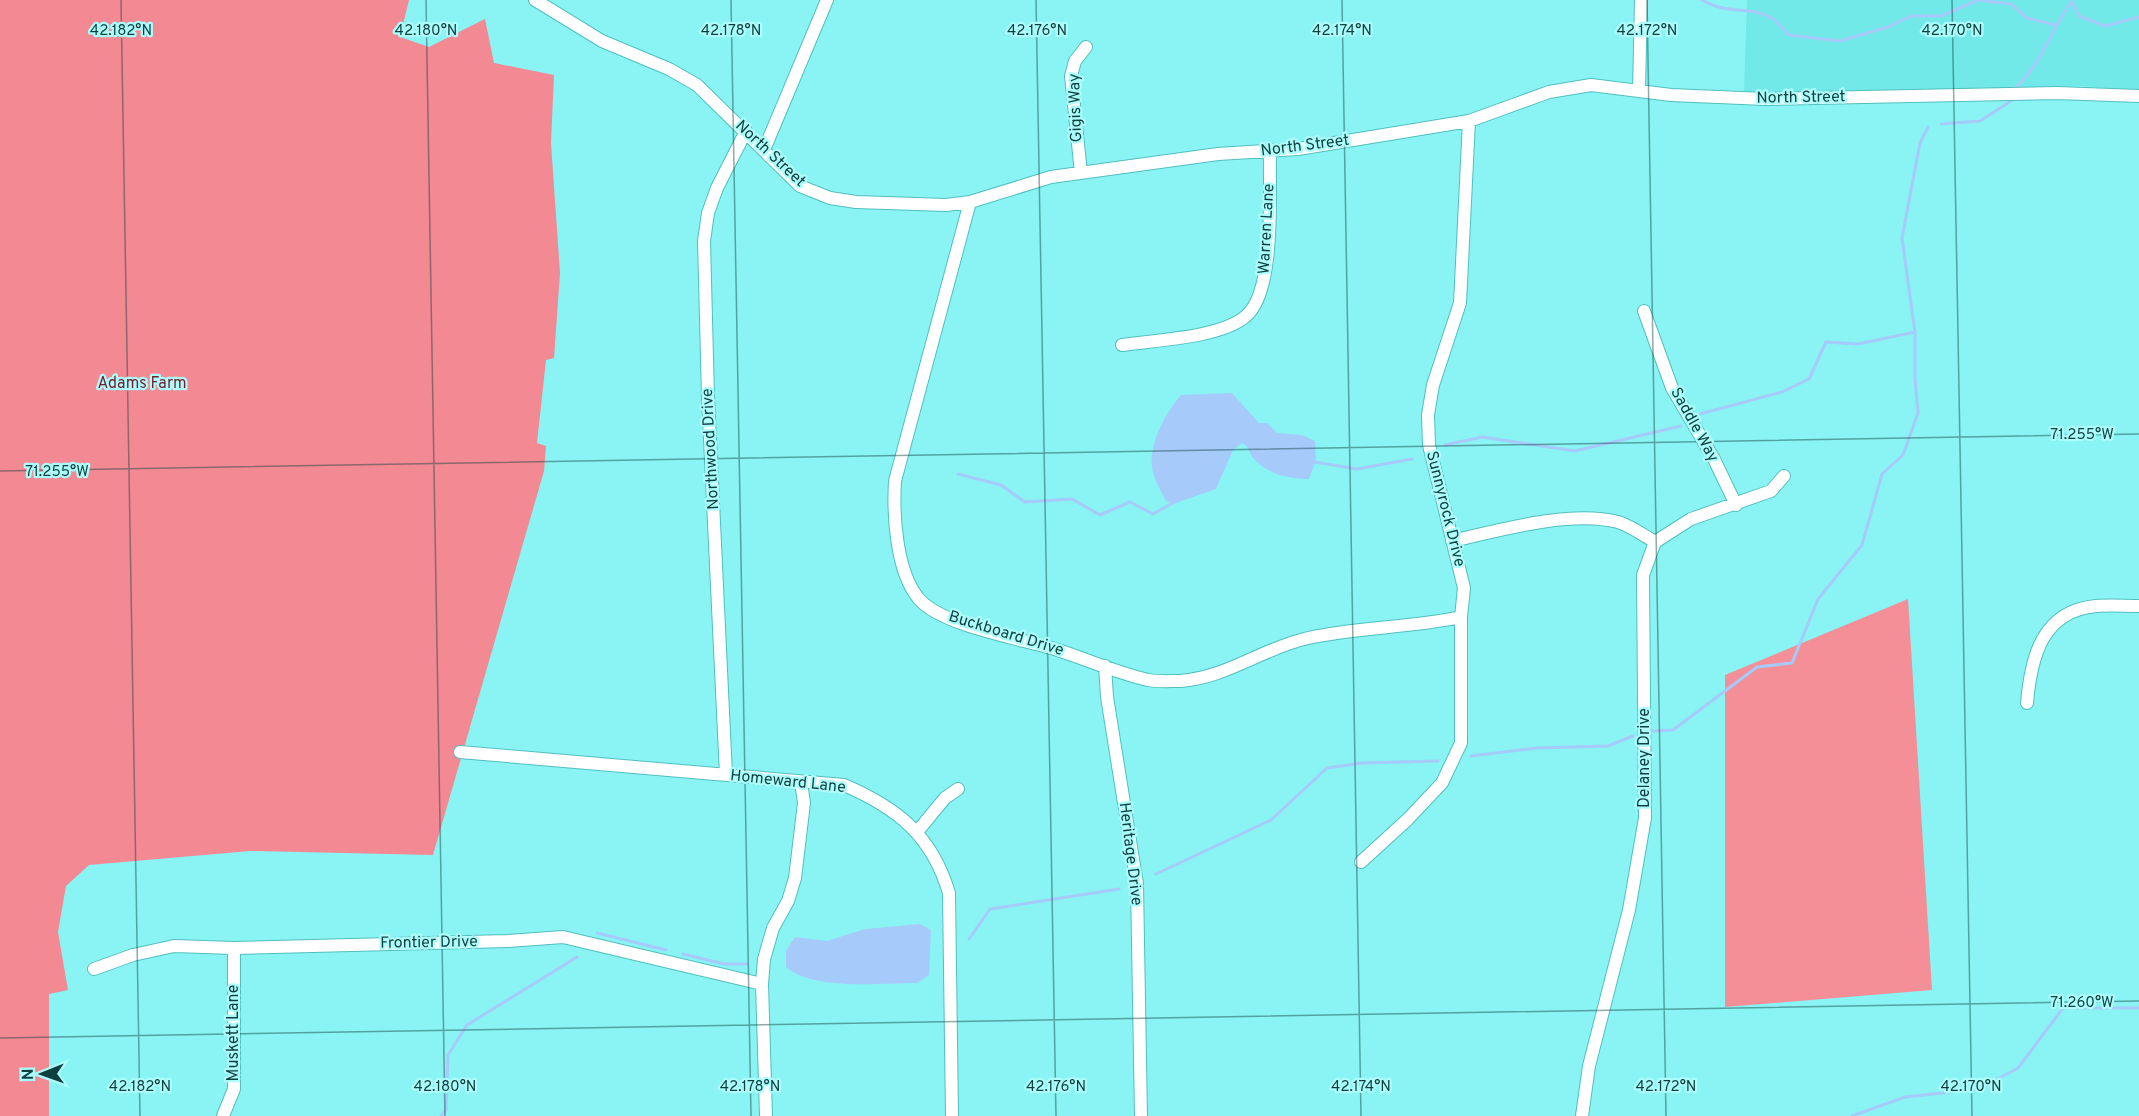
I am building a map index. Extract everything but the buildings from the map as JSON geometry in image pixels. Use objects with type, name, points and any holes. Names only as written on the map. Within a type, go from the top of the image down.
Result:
[{"type":"street","name":"North Street","points":[[535,0],[602,41],[683,76],[709,96],[800,186],[830,198],[922,204],[970,202],[1034,181],[1080,173],[1218,154],[1270,151],[1469,121],[1557,90],[1591,85],[1671,95],[1765,99],[2056,93],[2139,96]]},
{"type":"street","points":[[764,150],[827,0]]},
{"type":"street","points":[[1639,90],[1641,0]]},
{"type":"street","name":"Gigis Way","points":[[1080,173],[1071,76],[1075,61],[1086,46]]},
{"type":"street","name":"Sunnyrock Drive","points":[[1360,862],[1415,812],[1442,783],[1453,765],[1461,743],[1461,617],[1464,588],[1429,445],[1428,415],[1433,386],[1460,303],[1469,121]]},
{"type":"street","name":"Northwood Drive","points":[[726,775],[708,396],[704,241],[708,213],[714,196],[746,131]]},
{"type":"street","name":"Warren Lane","points":[[1122,345],[1210,333],[1246,316],[1262,291],[1268,256],[1270,151]]},
{"type":"street","name":"Buckboard Drive","points":[[970,202],[895,481],[894,516],[905,572],[920,601],[946,617],[1151,681],[1181,681],[1221,673],[1278,647],[1309,638],[1425,625],[1461,617]]},
{"type":"street","name":"Saddle Way","points":[[1644,311],[1672,388],[1714,459],[1736,505]]},
{"type":"street","points":[[1452,541],[1567,520],[1592,519],[1628,525],[1655,542],[1691,519],[1771,491],[1784,476]]},
{"type":"street","name":"Delaney Drive","points":[[1582,1116],[1589,1066],[1629,910],[1645,818],[1643,574],[1655,542]]},
{"type":"street","points":[[2027,703],[2031,661],[2042,639],[2055,624],[2072,612],[2095,606],[2139,606]]},
{"type":"street","name":"Heritage Drive","points":[[1105,666],[1107,697],[1137,884],[1141,1116]]},
{"type":"street","name":"Homeward Lane","points":[[460,752],[844,785],[887,805],[917,832],[943,873],[951,902],[952,1116]]},
{"type":"street","points":[[766,1116],[762,984],[769,941],[788,902],[795,878],[804,803],[801,782]]},
{"type":"street","points":[[917,832],[945,798],[958,789]]},
{"type":"street","name":"Frontier Drive","points":[[94,969],[133,955],[174,946],[234,948],[508,941],[563,937],[762,984]]},
{"type":"street","name":"Muskett Lane","points":[[223,1116],[234,1089],[234,948]]},
{"type":"shaded area","points":[[1747,0],[2139,0],[2139,91],[2083,86],[1831,93],[1744,92]]},
{"type":"shaded area","points":[[1232,393],[1259,423],[1267,423],[1277,433],[1302,435],[1315,441],[1316,460],[1309,479],[1293,478],[1272,472],[1259,464],[1248,447],[1242,443],[1233,450],[1216,489],[1173,504],[1166,501],[1154,476],[1152,458],[1156,438],[1170,410],[1181,395]]},
{"type":"shaded area","points":[[1908,599],[1932,990],[1725,1007],[1725,675]]},
{"type":"shaded area","points":[[920,924],[931,930],[929,975],[917,983],[830,983],[798,975],[786,967],[786,951],[795,937],[827,941],[865,929]]},
{"type":"green space","name":"Adams Farm","points":[[0,0],[409,0],[400,37],[429,47],[485,19],[494,63],[554,75],[551,143],[560,273],[554,358],[546,360],[537,443],[546,446],[544,471],[433,855],[250,851],[89,865],[66,886],[58,932],[68,990],[49,994],[49,1116],[0,1116]]},
{"type":"waterway","points":[[1702,0],[1711,5],[1764,14],[1774,20],[1789,35],[1840,41],[1888,27],[1911,16],[1941,16],[1978,0],[2011,4],[2027,18],[2055,25]]},
{"type":"waterway","points":[[2016,87],[2033,68],[2073,0]]},
{"type":"waterway","points":[[2072,2],[2079,16],[2105,26],[2139,17]]},
{"type":"waterway","points":[[1941,124],[1980,121],[2011,101]]},
{"type":"waterway","points":[[1653,731],[1673,730],[1757,667],[1792,663],[1818,599],[1862,545],[1882,474],[1903,455],[1918,413],[1915,332],[1902,238],[1920,143],[1928,127]]},
{"type":"waterway","points":[[1700,414],[1782,392],[1809,379],[1826,342],[1858,344],[1915,332]]},
{"type":"waterway","points":[[1445,445],[1482,437],[1575,451],[1681,426]]},
{"type":"waterway","points":[[1314,462],[1357,469],[1412,459]]},
{"type":"waterway","points":[[958,474],[1001,485],[1025,502],[1072,499],[1100,515],[1130,502],[1153,514],[1178,500]]},
{"type":"waterway","points":[[1471,756],[1537,748],[1608,746],[1633,736]]},
{"type":"waterway","points":[[1156,874],[1271,820],[1327,768],[1362,763],[1438,761]]},
{"type":"waterway","points":[[969,939],[990,909],[1119,889]]},
{"type":"waterway","points":[[597,933],[666,950]]},
{"type":"waterway","points":[[683,954],[724,964],[747,964]]},
{"type":"waterway","points":[[441,1116],[446,1110],[448,1055],[467,1025],[577,957]]},
{"type":"waterway","points":[[1852,1116],[1905,1097],[1979,1089],[2018,1068],[2063,1008],[2139,1008]]}]
